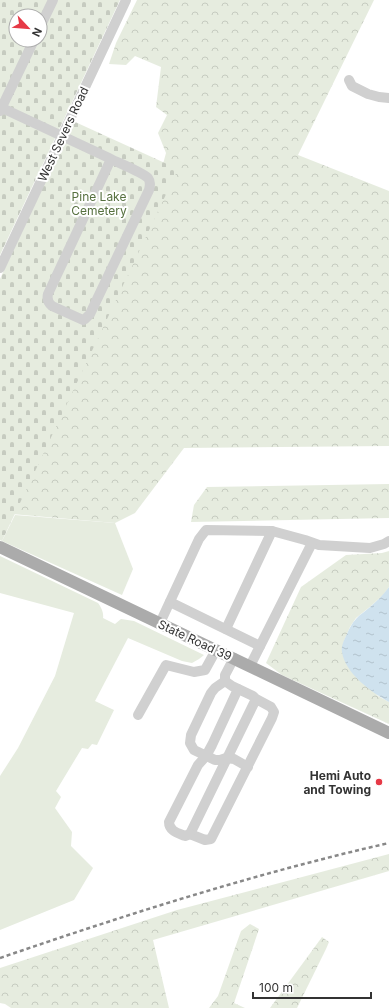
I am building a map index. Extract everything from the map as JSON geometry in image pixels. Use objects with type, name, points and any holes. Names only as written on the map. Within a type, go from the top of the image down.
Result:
[{"type":"main road","name":"State Road 39","points":[[0,547],[389,733]]},
{"type":"street","points":[[48,10],[53,0]]},
{"type":"street","name":"West Severs Road","points":[[0,268],[126,0]]},
{"type":"street","points":[[30,48],[1,109],[62,136],[111,159],[142,174],[148,178],[150,184],[149,190],[90,314],[83,320],[52,306],[49,304],[47,298],[111,159]]},
{"type":"street","points":[[349,80],[352,86],[368,94],[389,98]]},
{"type":"street","points":[[160,623],[199,539],[206,530],[272,531],[319,545],[370,548],[389,541]]},
{"type":"street","points":[[226,629],[272,531]]},
{"type":"street","points":[[250,666],[312,543]]},
{"type":"street","points":[[170,602],[260,646]]},
{"type":"street","points":[[138,715],[166,665],[194,672],[205,670],[216,650]]},
{"type":"street","points":[[234,658],[226,675],[225,681],[211,693],[191,735],[190,744],[194,750],[215,760],[226,758],[234,759],[248,767]]},
{"type":"street","points":[[225,681],[271,707],[274,712],[211,839],[205,840],[190,834],[185,836],[171,829],[169,822],[198,765],[206,756],[212,745],[238,689]]},
{"type":"street","points":[[190,834],[256,699]]},
{"type":"green space","points":[[0,0],[120,0],[0,255]]},
{"type":"green space","points":[[137,0],[374,0],[298,155],[389,191],[389,446],[184,448],[135,513],[115,523],[0,513],[0,477],[155,193],[166,153],[158,133],[167,115],[156,107],[161,67],[135,56],[126,65],[109,64],[116,43]]},
{"type":"green space","name":"Pine Lake Cemetery","points":[[73,121],[178,169],[2,541],[0,540],[0,279]]},
{"type":"green space","points":[[389,484],[389,518],[191,522],[194,505],[207,487]]},
{"type":"green space","points":[[15,515],[115,523],[133,569],[122,595],[2,541]]},
{"type":"green space","points":[[389,551],[389,587],[384,594],[356,618],[344,641],[342,651],[378,696],[389,702],[389,724],[282,675],[266,663],[301,587],[346,555],[382,553]]},
{"type":"green space","points":[[0,556],[98,603],[102,610],[103,618],[115,624],[121,619],[134,621],[204,655],[192,663],[182,661],[128,638],[95,701],[114,710],[97,745],[92,744],[88,749],[82,748],[56,791],[61,797],[55,808],[72,832],[71,846],[93,868],[74,900],[0,930],[0,776],[18,748],[55,676],[74,613],[0,593]]},
{"type":"green space","points":[[389,854],[389,871],[153,940],[169,1008],[11,1008],[0,1003],[0,968],[177,910]]},
{"type":"green space","points":[[250,924],[259,929],[234,1003],[245,1008],[209,1008],[218,996],[241,931]]},
{"type":"green space","points":[[322,937],[329,942],[297,1008],[270,1008]]},
{"type":"water","points":[[389,587],[389,702],[374,693],[353,674],[344,660],[342,645],[353,622],[378,600]]},
{"type":"railway","points":[[0,958],[193,895],[291,867],[389,843]]},
{"type":"place","name":"Hemi Auto and Towing","points":[[379,782]]}]
